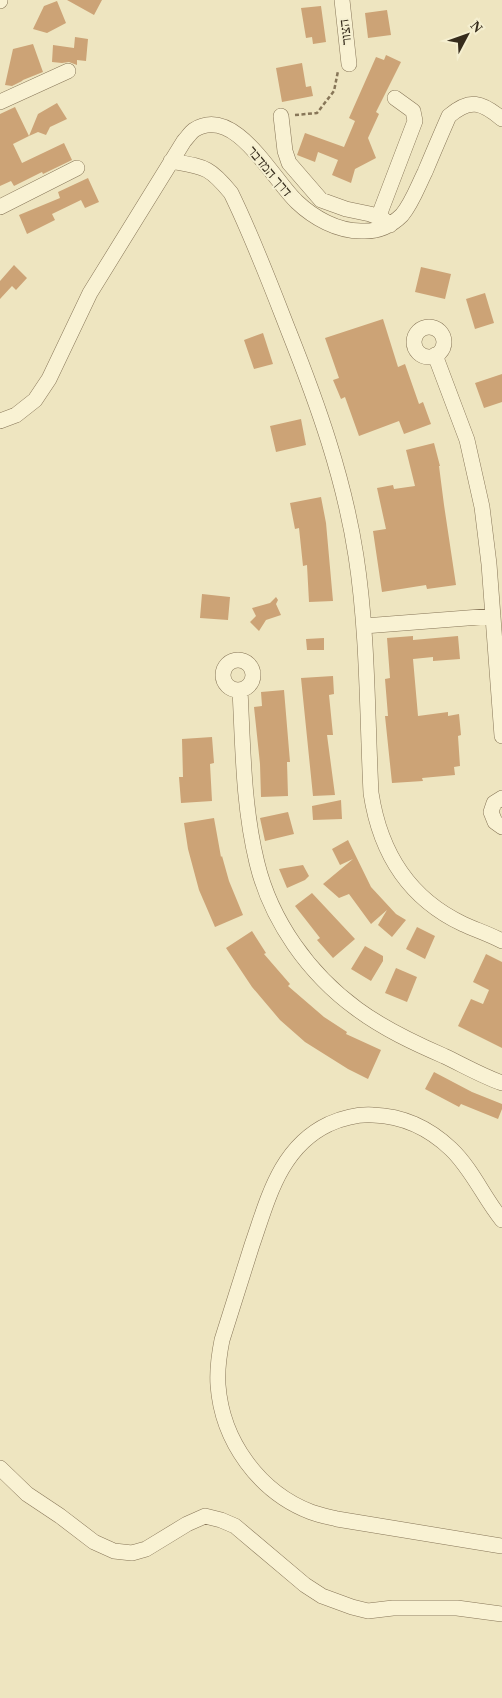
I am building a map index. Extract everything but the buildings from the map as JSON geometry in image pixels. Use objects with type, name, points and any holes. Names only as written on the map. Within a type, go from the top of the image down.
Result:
[{"type":"street","name":"הצור","points":[[342,0],[349,64]]},
{"type":"street","points":[[0,102],[68,72]]},
{"type":"street","points":[[384,221],[415,121],[413,111],[395,98]]},
{"type":"street","points":[[281,116],[285,151],[289,163],[321,200],[331,205],[370,214],[384,221],[402,214],[415,194],[450,116],[458,108],[470,104],[486,106],[502,119]]},
{"type":"street","name":"דרך המדבר","points":[[0,421],[16,415],[34,400],[49,379],[90,293],[171,161],[194,130],[206,126],[219,125],[245,140],[296,202],[315,217],[351,231],[375,232],[384,221]]},
{"type":"street","points":[[171,161],[204,167],[220,180],[231,193],[303,367],[331,446],[351,527],[360,582],[364,626],[371,793],[374,812],[385,847],[404,878],[430,903],[462,924],[502,940]]},
{"type":"street","points":[[0,207],[77,168]]},
{"type":"street","points":[[435,355],[460,420],[478,483],[486,534],[502,736]]},
{"type":"street","points":[[364,626],[493,616]]},
{"type":"street","points":[[240,690],[247,804],[257,865],[266,893],[294,945],[333,990],[357,1009],[416,1044],[502,1083]]},
{"type":"street","points":[[502,798],[494,803],[491,812],[495,822],[502,827]]},
{"type":"street","points":[[502,1220],[452,1150],[433,1133],[411,1121],[387,1115],[364,1114],[341,1119],[319,1129],[299,1144],[283,1165],[271,1190],[222,1340],[218,1362],[218,1385],[223,1415],[238,1450],[252,1470],[288,1501],[311,1512],[337,1519],[502,1546]]},
{"type":"street","points":[[0,1468],[27,1494],[94,1542],[114,1551],[132,1553],[146,1549],[205,1516],[235,1526],[305,1585],[322,1596],[352,1607],[368,1611],[394,1608],[457,1608],[502,1614]]},
{"type":"path","points":[[281,116],[317,113],[334,91],[337,72],[349,64]]}]
